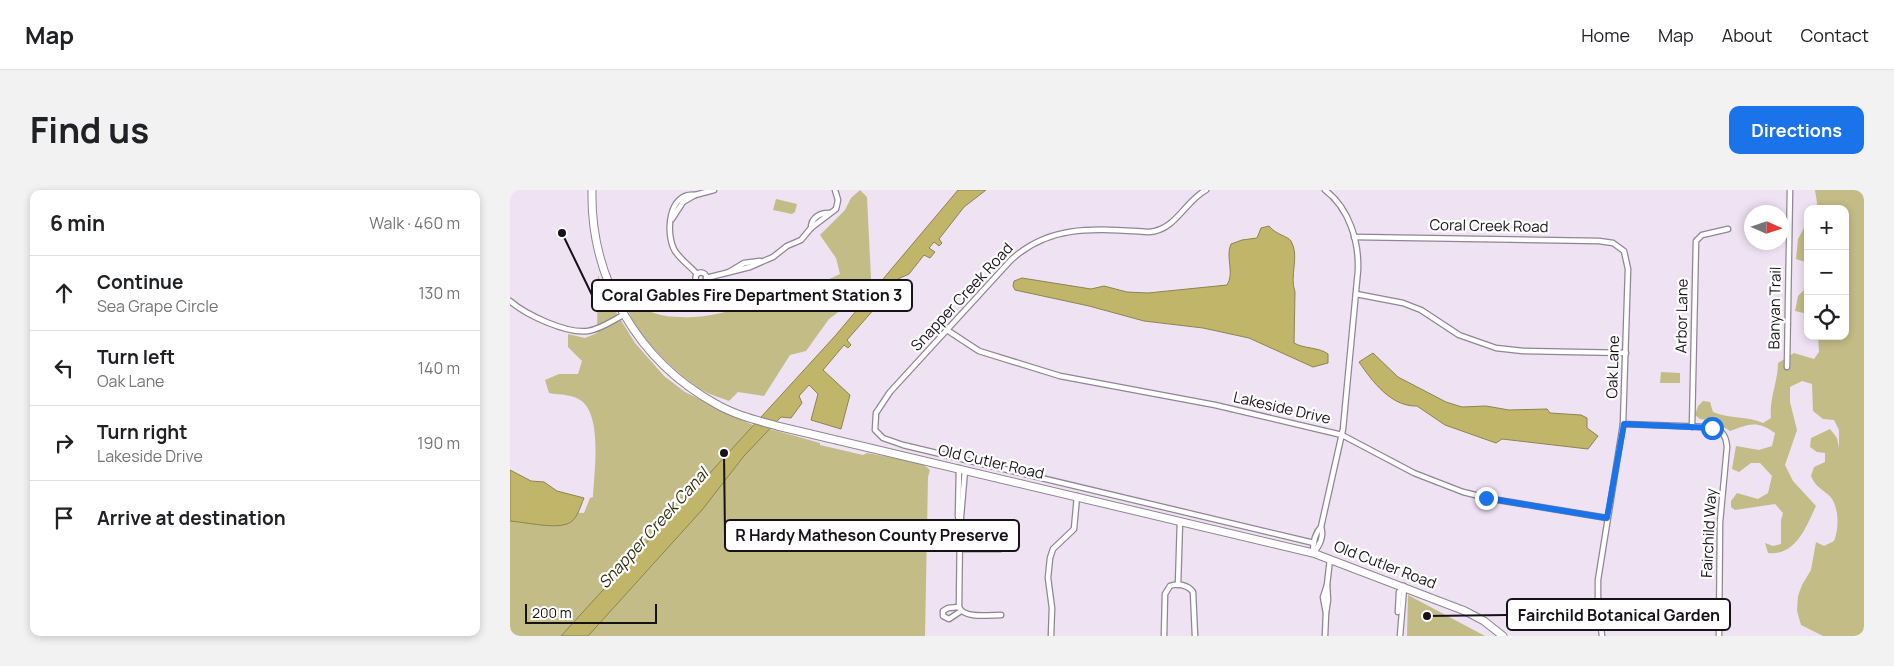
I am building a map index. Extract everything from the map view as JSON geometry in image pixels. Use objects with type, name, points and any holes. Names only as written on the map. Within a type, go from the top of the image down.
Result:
[{"type":"main road","name":"Old Cutler Road","points":[[592,190],[597,247],[623,315],[648,350],[675,376],[716,404],[755,420],[777,426],[1180,520],[1331,558],[1477,616],[1503,636]]},
{"type":"street","points":[[706,278],[704,274],[697,274],[678,256],[670,237],[673,209],[680,200],[690,195],[714,190]]},
{"type":"street","points":[[615,298],[632,293],[648,294],[659,301],[668,301],[698,283],[704,282],[706,278],[743,270],[764,260],[801,240],[811,228],[811,223],[815,217],[824,212],[830,213],[836,209],[838,203],[835,190]]},
{"type":"street","name":"Snapper Creek Road","points":[[875,430],[875,416],[880,406],[1011,260],[1032,243],[1052,234],[1066,231],[1149,232],[1163,230],[1170,225],[1190,201],[1206,190]]},
{"type":"street","points":[[1314,553],[1314,543],[1318,530],[1321,527],[1342,435],[1358,262],[1354,237],[1341,205],[1325,190]]},
{"type":"street","name":"Banyan Trail","points":[[1786,368],[1790,190]]},
{"type":"street","name":"Arbor Lane","points":[[1692,427],[1696,241],[1702,235],[1728,229]]},
{"type":"street","name":"Coral Creek Road","points":[[1354,237],[1599,241],[1613,243],[1622,248]]},
{"type":"street","name":"Oak Lane","points":[[1602,636],[1598,589],[1607,518],[1624,424],[1628,269],[1622,248]]},
{"type":"street","points":[[697,274],[696,279],[698,283]]},
{"type":"street","points":[[1356,294],[1403,303],[1421,310],[1459,335],[1496,348],[1523,351],[1626,353]]},
{"type":"street","points":[[510,301],[546,322],[579,331],[602,327],[623,315]]},
{"type":"street","name":"Lakeside Drive","points":[[947,330],[979,350],[1060,376],[1215,405],[1342,435],[1407,470],[1456,490],[1492,499],[1607,518]]},
{"type":"street","points":[[1624,424],[1692,427]]},
{"type":"street","name":"Fairchild Way","points":[[1692,427],[1712,428],[1723,433],[1727,447],[1720,522],[1719,636]]},
{"type":"street","name":"Old Cutler Road","points":[[875,430],[880,436],[904,445],[1214,517],[1314,543]]},
{"type":"street","points":[[962,469],[960,609],[969,614],[1001,615]]},
{"type":"street","points":[[1051,636],[1052,608],[1048,578],[1049,563],[1053,549],[1074,529],[1077,496]]},
{"type":"street","points":[[1178,585],[1180,520]]},
{"type":"street","points":[[1314,553],[1319,548],[1323,532],[1321,527]]},
{"type":"street","points":[[960,549],[1000,549]]},
{"type":"street","points":[[1325,636],[1326,612],[1323,597],[1327,585],[1331,558]]},
{"type":"street","points":[[1164,636],[1166,592],[1170,586],[1178,585],[1189,588],[1193,592],[1195,636]]},
{"type":"street","points":[[1401,626],[1398,602],[1399,592],[1404,586]]},
{"type":"street","points":[[1400,636],[1404,586]]},
{"type":"shaded area","points":[[860,190],[867,197],[871,278],[869,289],[829,319],[806,351],[790,355],[764,396],[738,392],[729,401],[703,391],[667,362],[636,326],[626,303],[634,303],[650,312],[664,316],[706,316],[729,311],[816,284],[840,274],[836,258],[820,235],[845,210],[851,198]]},
{"type":"shaded area","points":[[958,190],[986,190],[964,207],[939,239],[942,243],[939,246],[934,242],[929,248],[935,252],[930,258],[924,255],[909,274],[898,279],[894,285],[897,294],[883,301],[878,299],[876,307],[847,340],[851,345],[848,348],[844,345],[823,370],[850,395],[841,429],[811,420],[818,394],[809,385],[799,396],[802,403],[791,418],[781,417],[744,456],[702,510],[588,636],[561,636],[835,336]]},
{"type":"shaded area","points":[[1815,190],[1864,190],[1864,636],[1823,636],[1801,625],[1797,611],[1798,596],[1811,570],[1816,542],[1824,546],[1834,541],[1837,525],[1837,514],[1832,499],[1816,484],[1811,476],[1814,467],[1825,462],[1825,453],[1817,452],[1810,447],[1811,438],[1830,429],[1837,438],[1839,448],[1839,430],[1834,420],[1823,419],[1813,411],[1812,384],[1802,381],[1790,387],[1790,402],[1797,430],[1785,465],[1793,481],[1816,506],[1799,538],[1786,550],[1778,553],[1768,553],[1765,543],[1773,546],[1781,544],[1781,520],[1783,513],[1775,504],[1735,510],[1731,507],[1731,501],[1737,493],[1758,499],[1768,493],[1772,476],[1760,463],[1751,463],[1739,472],[1732,469],[1736,446],[1759,450],[1772,446],[1775,433],[1763,426],[1753,424],[1730,431],[1714,421],[1700,419],[1695,415],[1698,406],[1703,401],[1710,402],[1713,412],[1763,423],[1771,418],[1771,404],[1778,363],[1794,353],[1814,359],[1819,352],[1818,340],[1849,340],[1849,205],[1817,205]]},
{"type":"shaded area","points":[[776,199],[797,204],[795,212],[792,214],[773,210]]},
{"type":"shaded area","points":[[1269,226],[1289,239],[1294,247],[1294,343],[1328,354],[1328,363],[1313,367],[1249,338],[1203,328],[1144,321],[1089,306],[1015,290],[1013,286],[1014,281],[1022,278],[1091,289],[1104,286],[1127,292],[1148,293],[1227,285],[1230,275],[1229,249],[1231,244],[1257,238],[1261,228]]},
{"type":"shaded area","points":[[1804,228],[1804,262],[1796,259],[1798,239]]},
{"type":"shaded area","points":[[598,275],[606,296],[635,343],[664,376],[685,392],[767,432],[770,429],[820,443],[820,445],[863,455],[867,453],[921,463],[930,470],[928,477],[925,636],[510,636],[510,510],[584,513],[590,498],[593,497],[595,434],[589,410],[583,402],[575,397],[549,393],[545,380],[559,374],[578,374],[582,361],[568,347],[568,334],[585,338],[597,333]]},
{"type":"shaded area","points":[[1804,290],[1804,313],[1795,311],[1798,296]]},
{"type":"shaded area","points":[[1373,353],[1398,377],[1446,402],[1462,407],[1486,406],[1509,410],[1547,409],[1550,413],[1581,415],[1587,418],[1587,428],[1598,436],[1588,449],[1502,439],[1496,443],[1445,425],[1417,406],[1408,405],[1391,398],[1376,385],[1359,362]]},
{"type":"shaded area","points":[[1661,372],[1680,373],[1680,383],[1660,383]]},
{"type":"shaded area","points":[[510,470],[531,481],[544,482],[557,491],[584,498],[576,517],[567,524],[555,526],[510,521]]},
{"type":"shaded area","points":[[1408,595],[1485,636],[1407,636]]},
{"type":"place","name":"Coral Gables Fire Department Station 3","points":[[562,233]]},
{"type":"place","name":"R Hardy Matheson County Preserve","points":[[724,453]]},
{"type":"place","name":"Fairchild Botanical Garden","points":[[1427,616]]},
{"type":"route","points":[[1486,498],[1607,518],[1624,424],[1712,428]]},
{"type":"water label","name":"Snapper Creek Canal","points":[[653,528]]}]
